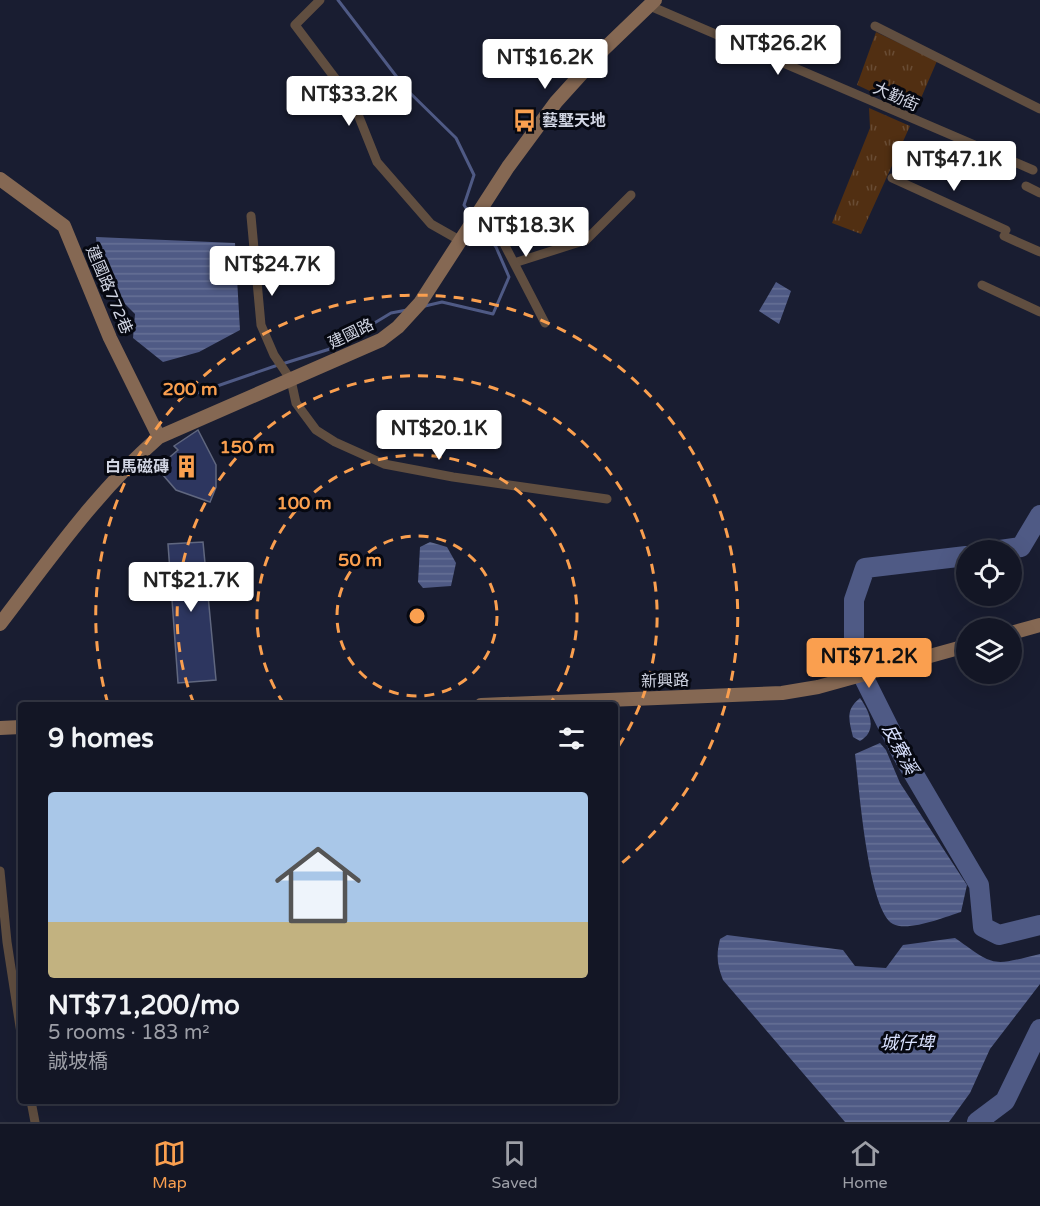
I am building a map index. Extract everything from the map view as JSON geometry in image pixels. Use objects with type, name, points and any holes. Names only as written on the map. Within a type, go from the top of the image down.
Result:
[{"type":"street","points":[[320,0],[296,25],[352,102],[377,162],[431,224],[461,241]]},
{"type":"street","name":"建國路","points":[[0,624],[102,495],[135,458],[159,437],[381,340],[398,327],[416,308],[555,102],[603,50],[653,3]]},
{"type":"street","name":"大勤街","points":[[653,3],[916,122],[1033,170]]},
{"type":"street","points":[[875,26],[1040,108]]},
{"type":"street","points":[[892,178],[1040,252]]},
{"type":"street","name":"建國路772巷","points":[[0,179],[64,226],[110,338],[159,437]]},
{"type":"street","points":[[1026,186],[1040,193]]},
{"type":"street","points":[[514,263],[586,240],[631,195]]},
{"type":"street","points":[[478,215],[514,263],[544,323]]},
{"type":"street","points":[[251,216],[261,325],[274,355],[291,380],[296,404],[316,430],[335,442],[384,464],[453,477],[607,499]]},
{"type":"street","points":[[982,285],[1040,312]]},
{"type":"street","points":[[1022,630],[1040,625]]},
{"type":"street","name":"新興路","points":[[556,702],[782,693],[818,687],[956,649]]},
{"type":"street","points":[[0,728],[18,727]]},
{"type":"street","points":[[0,872],[7,942],[18,1014]]},
{"type":"street","points":[[32,1104],[35,1122]]},
{"type":"green space","points":[[876,32],[937,61],[915,112],[857,85]]},
{"type":"green space","points":[[869,108],[910,126],[861,234],[832,223],[870,128]]},
{"type":"water","points":[[96,237],[235,243],[240,330],[199,352],[163,362],[133,338],[135,314],[100,279]]},
{"type":"water","points":[[776,282],[791,291],[779,324],[759,311]]},
{"type":"water","points":[[430,542],[447,547],[456,563],[451,586],[423,588],[418,582],[420,547]]},
{"type":"water","points":[[860,698],[867,709],[871,727],[866,737],[860,741],[853,737],[849,716],[855,702]]},
{"type":"water","points":[[880,743],[886,750],[900,783],[967,885],[961,912],[927,923],[908,926],[893,924],[884,914],[877,896],[866,846],[855,754]]},
{"type":"water","name":"城仔埤","points":[[727,935],[843,950],[855,966],[886,968],[903,945],[955,938],[987,959],[994,961],[1012,961],[1040,954],[1040,984],[990,1049],[970,1093],[949,1122],[845,1122],[723,980],[718,965],[718,950],[720,939]]},
{"type":"building","name":"白馬磁磚","points":[[198,430],[216,465],[216,487],[210,502],[176,490],[157,468],[178,450],[174,446]]},
{"type":"building","points":[[203,542],[216,680],[178,683],[168,544]]},
{"type":"waterway","points":[[338,0],[406,89],[456,138],[474,175],[464,205],[471,216]]},
{"type":"waterway","points":[[425,306],[442,302],[493,314],[509,277],[496,247],[477,223]]},
{"type":"waterway","points":[[282,364],[333,348],[391,313],[407,310]]},
{"type":"waterway","points":[[191,395],[278,365]]},
{"type":"waterway","name":"皮寮溪","points":[[1022,545],[1040,515]]},
{"type":"waterway","name":"皮寮溪","points":[[956,557],[865,568],[854,600],[854,658],[902,754],[979,885],[983,927],[999,935],[1040,925]]},
{"type":"waterway","name":"皮寮溪","points":[[977,1122],[1005,1101],[1040,1029]]},
{"type":"place","name":"藝墅天地","points":[[524,121]]},
{"type":"place","name":"白馬磁磚","points":[[187,467]]}]
